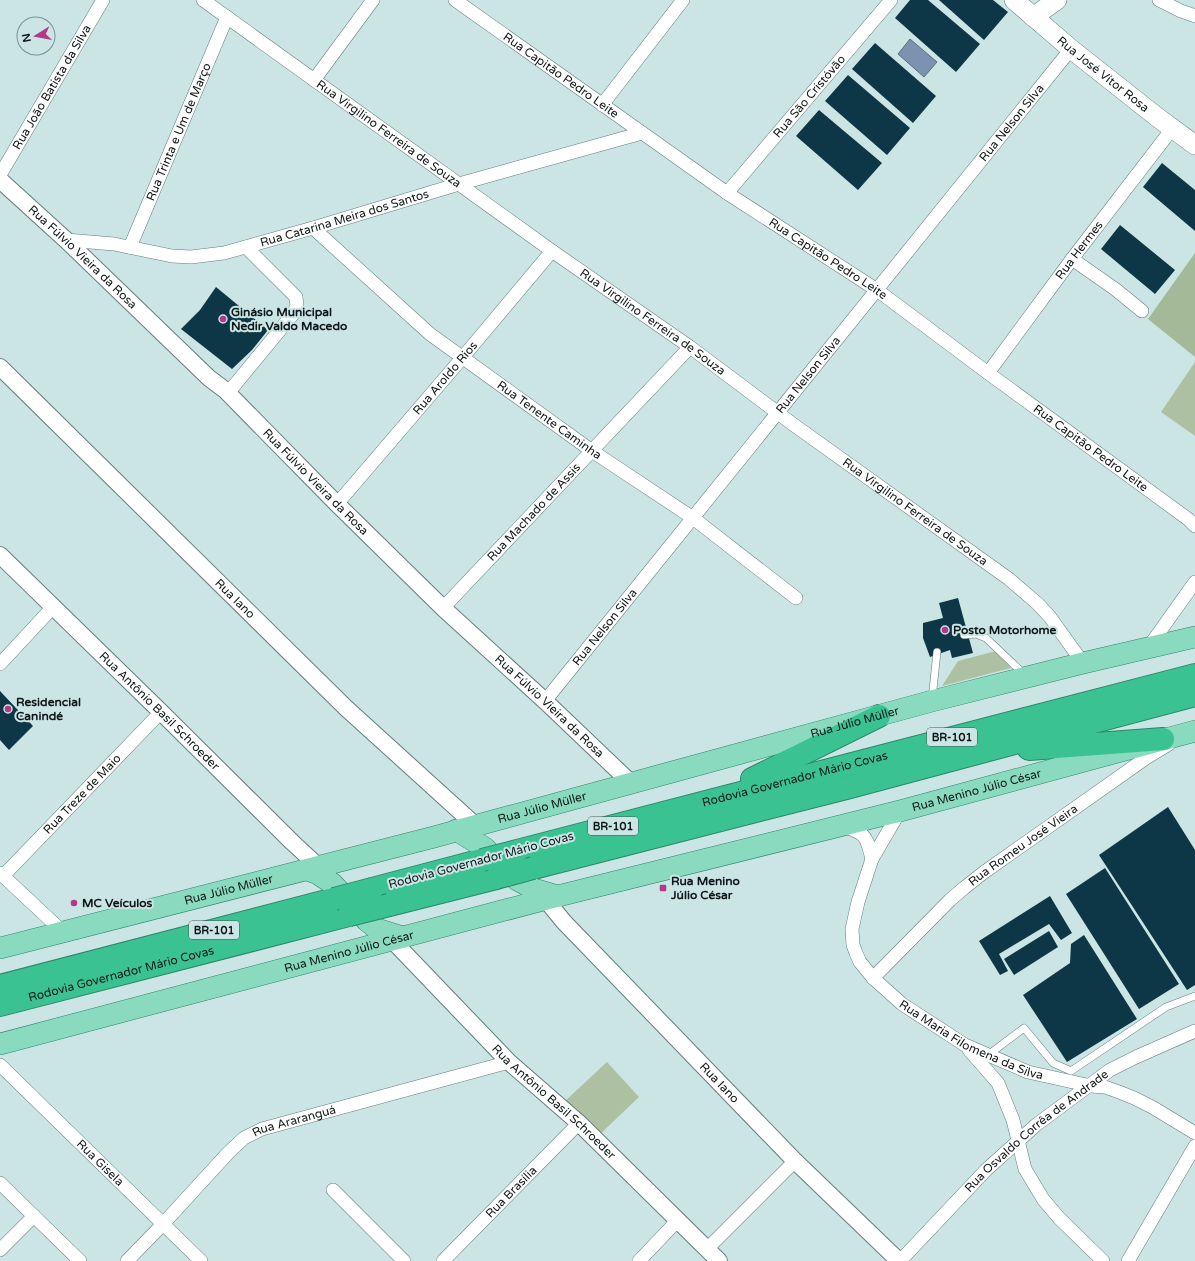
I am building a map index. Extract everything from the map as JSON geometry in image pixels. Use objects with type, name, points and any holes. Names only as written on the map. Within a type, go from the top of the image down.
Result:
[{"type":"highway","name":"Rodovia Governador Mário Covas","points":[[0,986],[333,892],[372,889],[483,854],[517,851],[1195,675]]},
{"type":"highway","name":"Rodovia Governador Mário Covas","points":[[0,1005],[358,918],[389,905],[515,875],[1195,695]]},
{"type":"highway","points":[[710,800],[879,716]]},
{"type":"highway","points":[[974,753],[1163,739]]},
{"type":"highway","points":[[0,1014],[33,997]]},
{"type":"main road","name":"Rua José Vítor Rosa","points":[[1014,0],[1071,49],[1172,129],[1195,145]]},
{"type":"main road","points":[[1033,16],[1057,0]]},
{"type":"main road","name":"Rua Júlio Müller","points":[[0,948],[473,826],[932,701],[1083,663],[1195,637]]},
{"type":"main road","name":"Rua Menino Júlio César","points":[[0,1044],[552,898],[843,826],[1191,731]]},
{"type":"main road","points":[[473,826],[484,831],[483,854]]},
{"type":"main road","name":"Rua Iano","points":[[473,826],[483,854],[534,889],[552,898]]},
{"type":"main road","name":"Rua Antônio Basil Schroeder","points":[[320,866],[318,874],[358,918],[398,939]]},
{"type":"main road","points":[[515,875],[519,894],[515,908]]},
{"type":"main road","points":[[358,918],[370,930],[369,939],[365,947]]},
{"type":"street","name":"Rua João Batista da Silva","points":[[0,175],[103,0]]},
{"type":"street","name":"Rua Virgilino Ferreira de Souza","points":[[203,0],[552,251],[690,347],[778,413],[1023,591],[1050,617],[1083,663]]},
{"type":"street","points":[[314,80],[374,0]]},
{"type":"street","name":"Rua Capitão Pedro Leite","points":[[455,0],[727,193],[877,290],[1195,526]]},
{"type":"street","points":[[602,105],[683,0]]},
{"type":"street","name":"Rua São Cristóvão","points":[[727,193],[891,0]]},
{"type":"street","points":[[1159,0],[1195,16]]},
{"type":"street","name":"Rua Trinta e Um de Março","points":[[130,247],[227,17]]},
{"type":"street","name":"Rua Nelson Silva","points":[[545,701],[1071,49]]},
{"type":"street","name":"Rua Hermes","points":[[988,373],[1072,259],[1172,129]]},
{"type":"street","name":"Rua Catarina Meira dos Santos","points":[[66,240],[114,244],[154,253],[190,257],[224,254],[459,184],[642,133]]},
{"type":"street","name":"Rua Fúlvio Vieira da Rosa","points":[[0,180],[66,240],[209,378],[228,393],[337,504],[443,608],[545,701],[631,783]]},
{"type":"street","name":"Rua Tenente Caminha","points":[[313,228],[430,334],[592,451],[693,518],[796,598]]},
{"type":"street","points":[[228,393],[293,314],[297,306],[296,297],[246,247]]},
{"type":"street","name":"Rua Aroldo Rios","points":[[337,504],[552,251]]},
{"type":"street","points":[[1072,259],[1115,289],[1142,311]]},
{"type":"street","name":"Rua Machado de Assis","points":[[443,608],[690,347]]},
{"type":"street","name":"Rua Iano","points":[[0,367],[346,708],[473,826]]},
{"type":"street","name":"Rua Antônio Basil Schroeder","points":[[0,554],[292,842],[320,866]]},
{"type":"street","points":[[1148,648],[1195,582]]},
{"type":"street","points":[[0,664],[53,606]]},
{"type":"street","name":"Rua Treze de Maio","points":[[1,875],[161,712]]},
{"type":"street","name":"Rua Romeu José Vieira","points":[[873,978],[950,900],[983,873],[1146,758],[1191,731]]},
{"type":"street","name":"Rua Maria Filomena da Silva","points":[[900,811],[872,859],[858,902],[852,929],[853,945],[856,953],[860,962],[873,978],[902,1004],[965,1045],[1028,1072],[1091,1086],[1104,1087],[1134,1098],[1195,1132]]},
{"type":"street","points":[[843,826],[857,831],[866,838],[872,859]]},
{"type":"street","points":[[1,875],[62,931]]},
{"type":"street","name":"Rua Iano","points":[[552,898],[564,922],[795,1161],[900,1261]]},
{"type":"street","name":"Rua Antônio Basil Schroeder","points":[[398,939],[509,1062],[579,1123],[719,1261]]},
{"type":"street","name":"Rua Osvaldo Corrêa de Andrade","points":[[900,1261],[986,1170],[1036,1125],[1091,1086],[1110,1070],[1195,1031]]},
{"type":"street","points":[[965,1045],[998,1083],[1018,1140],[1025,1169],[1043,1199],[1059,1218],[1103,1261]]},
{"type":"street","name":"Rua Araranguá","points":[[127,1261],[228,1153],[244,1138],[262,1129],[509,1062]]},
{"type":"street","name":"Rua Gisela","points":[[0,1065],[201,1261]]},
{"type":"street","name":"Rua Brasília","points":[[443,1261],[579,1123]]},
{"type":"street","points":[[1128,1261],[1195,1146]]},
{"type":"street","points":[[707,1249],[795,1161]]},
{"type":"street","points":[[0,1183],[80,1261]]},
{"type":"street","points":[[333,1190],[404,1261]]},
{"type":"street","points":[[0,1250],[34,1216]]},
{"type":"street","points":[[638,1261],[678,1220]]},
{"type":"lane","points":[[964,635],[976,634],[986,638],[1027,677]]},
{"type":"lane","points":[[932,701],[937,652]]},
{"type":"lane","points":[[988,1055],[1024,1028],[1053,1063],[1070,1070],[1166,1008],[1195,996]]},
{"type":"green space","points":[[1195,253],[1195,357],[1148,319]]},
{"type":"green space","points":[[1195,362],[1195,436],[1161,412]]},
{"type":"green space","points":[[996,651],[1011,668],[942,686],[958,661]]},
{"type":"green space","points":[[607,1062],[639,1097],[596,1138],[564,1102]]},
{"type":"water","points":[[910,39],[937,62],[924,77],[898,54]]},
{"type":"building","points":[[910,0],[928,0],[980,44],[956,72],[895,18]]},
{"type":"building","points":[[939,0],[993,0],[1008,12],[984,40]]},
{"type":"building","points":[[875,43],[936,96],[913,123],[852,69]]},
{"type":"building","points":[[848,75],[910,128],[887,155],[825,101]]},
{"type":"building","points":[[819,110],[882,163],[858,190],[796,136]]},
{"type":"building","points":[[1162,163],[1195,190],[1195,231],[1143,187]]},
{"type":"building","points":[[1120,225],[1175,270],[1155,294],[1101,249]]},
{"type":"building","name":"Ginásio Municipal Nedir Valdo Macedo","points":[[216,287],[268,330],[252,350],[232,369],[181,329],[200,310]]},
{"type":"building","name":"Posto Motorhome","points":[[958,598],[973,653],[952,658],[950,650],[930,657],[923,638],[923,623],[943,618],[939,603]]},
{"type":"building","name":"Residencial Canindé","points":[[0,691],[33,726],[9,750],[0,740]]},
{"type":"building","points":[[1168,807],[1195,850],[1195,985],[1187,990],[1099,855]]},
{"type":"building","points":[[1105,868],[1179,984],[1139,1009],[1066,894]]},
{"type":"building","points":[[1050,896],[1072,933],[1061,940],[1049,924],[999,954],[1008,971],[1000,975],[979,941]]},
{"type":"building","points":[[1049,931],[1058,947],[1014,975],[1004,959]]},
{"type":"building","points":[[1084,935],[1137,1019],[1067,1062],[1023,995],[1070,963],[1071,944]]},
{"type":"place","name":"Ginásio Municipal Nedir Valdo Macedo","points":[[223,319]]},
{"type":"place","name":"Posto Motorhome","points":[[945,630]]},
{"type":"place","name":"Residencial Canindé","points":[[8,709]]},
{"type":"place","name":"Rua Menino Júlio César","points":[[663,888]]},
{"type":"place","name":"MC Veículos","points":[[74,903]]}]
